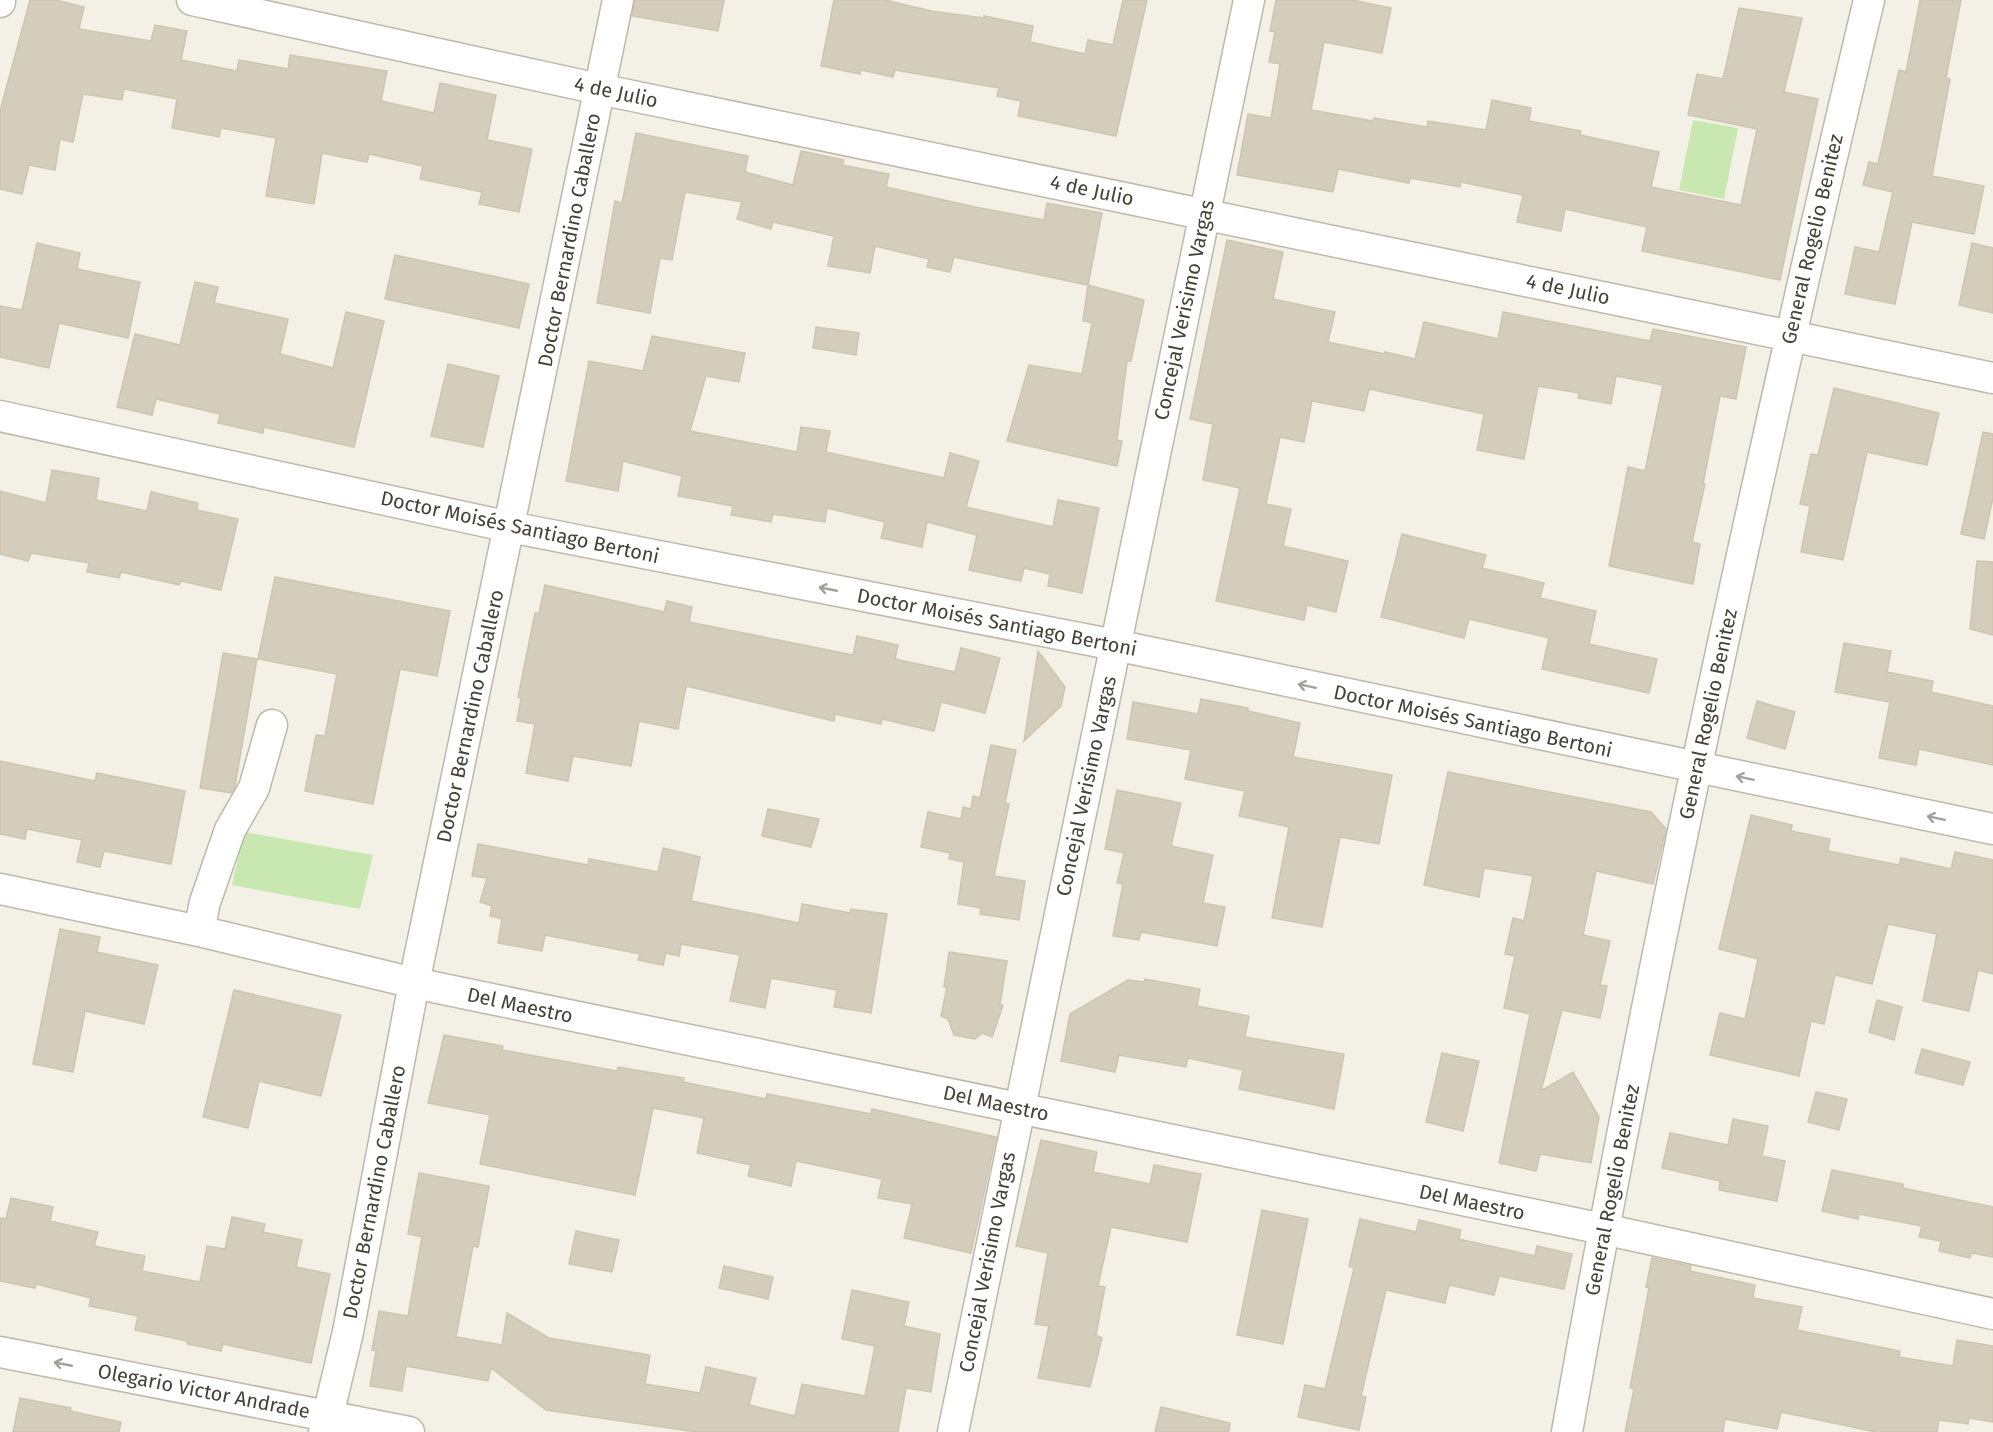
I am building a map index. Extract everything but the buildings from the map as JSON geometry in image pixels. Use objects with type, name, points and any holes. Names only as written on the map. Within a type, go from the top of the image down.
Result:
[{"type":"street","name":"4 de Julio","points":[[192,0],[599,89],[1993,378]]},
{"type":"street","name":"Doctor Bernardino Caballero","points":[[326,1424],[348,1332],[414,983],[618,0]]},
{"type":"street","name":"Concejal Verisimo Vargas","points":[[953,1432],[1018,1107],[1249,0]]},
{"type":"street","name":"General Rogelio Benitez","points":[[1567,1432],[1603,1229],[1696,768],[1789,336],[1869,0]]},
{"type":"street","name":"Doctor Moisés Santiago Bertoni","points":[[0,416],[510,527],[1115,645],[1993,830]]},
{"type":"street","points":[[199,931],[205,902],[230,830],[254,788],[272,725]]},
{"type":"street","name":"Del Maestro","points":[[0,889],[199,931],[414,983],[1603,1229],[1993,1314]]},
{"type":"street","name":"Olegario Victor Andrade","points":[[0,1352],[326,1424],[409,1432]]},
{"type":"green space","points":[[1693,120],[1738,128],[1724,199],[1679,190]]},
{"type":"green space","points":[[244,832],[373,855],[360,909],[232,885]]}]
